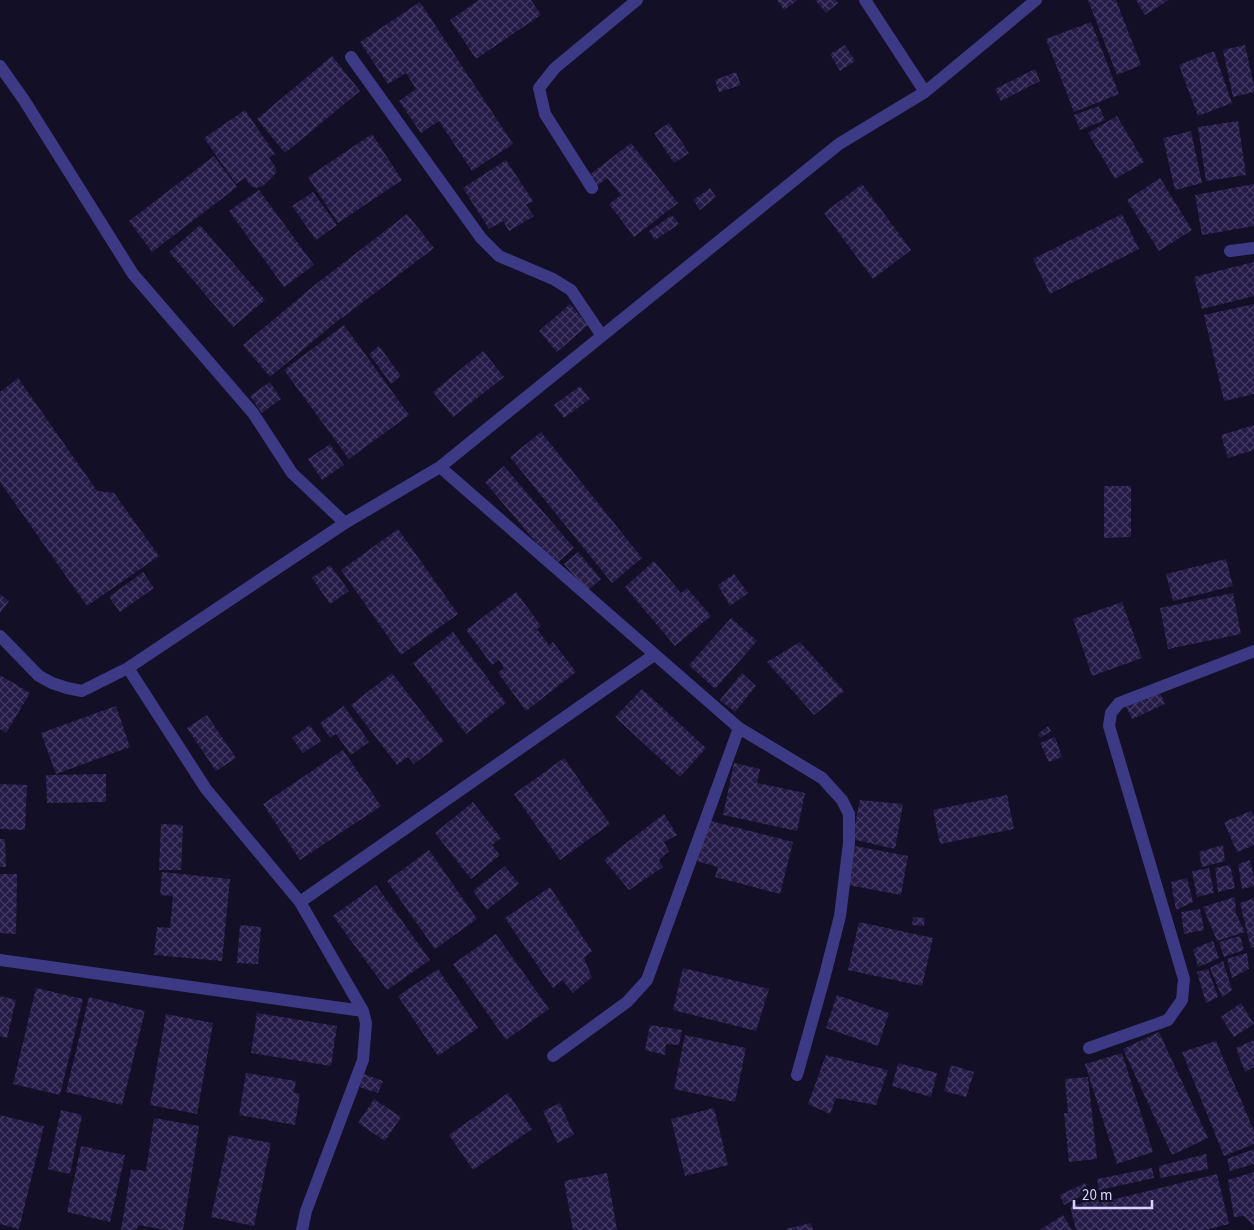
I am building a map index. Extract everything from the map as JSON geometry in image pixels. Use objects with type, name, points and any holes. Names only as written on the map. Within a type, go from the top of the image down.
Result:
[{"type":"street","points":[[592,188],[545,114],[539,88],[554,68],[637,0]]},
{"type":"street","points":[[865,0],[925,92]]},
{"type":"street","points":[[0,636],[39,676],[67,688],[82,691],[128,668],[345,522],[440,467],[839,144],[925,92],[1036,0]]},
{"type":"street","points":[[351,57],[481,238],[499,256],[553,279],[571,290],[602,336]]},
{"type":"street","points":[[0,66],[29,108],[133,274],[253,413],[292,473],[345,522]]},
{"type":"street","points":[[1230,251],[1254,248]]},
{"type":"street","points":[[440,467],[739,728],[822,778],[842,800],[849,814],[849,843],[840,916],[797,1075]]},
{"type":"street","points":[[1088,1048],[1168,1020],[1182,1000],[1184,980],[1109,726],[1111,713],[1119,703],[1254,652]]},
{"type":"street","points":[[300,902],[654,655]]},
{"type":"street","points":[[128,668],[206,789],[300,902],[363,1011],[366,1023],[363,1060],[306,1211],[302,1230]]},
{"type":"street","points":[[553,1056],[627,1002],[647,980],[739,728]]},
{"type":"street","points":[[0,960],[363,1011]]},
{"type":"building","points":[[479,0],[531,0],[541,15],[476,59],[450,20]]},
{"type":"building","points":[[777,0],[798,0],[784,10]]},
{"type":"building","points":[[815,0],[836,0],[838,3],[826,13]]},
{"type":"building","points":[[1088,0],[1116,0],[1141,65],[1117,75]]},
{"type":"building","points":[[1136,0],[1169,0],[1145,15]]},
{"type":"building","points":[[420,2],[513,144],[472,171],[439,121],[421,133],[399,101],[416,89],[406,73],[388,84],[360,42]]},
{"type":"building","points":[[1091,22],[1119,94],[1074,112],[1046,39]]},
{"type":"building","points":[[845,45],[855,61],[840,71],[830,54]]},
{"type":"building","points":[[1245,45],[1254,92],[1233,97],[1223,50]]},
{"type":"building","points":[[1214,51],[1232,103],[1198,116],[1179,65]]},
{"type":"building","points":[[332,56],[360,91],[285,153],[257,119]]},
{"type":"building","points":[[1035,69],[1040,81],[1001,101],[995,89]]},
{"type":"building","points":[[736,72],[741,85],[719,92],[715,80]]},
{"type":"building","points":[[1099,106],[1105,120],[1080,130],[1074,115]]},
{"type":"building","points":[[245,110],[275,154],[269,158],[276,168],[276,173],[263,186],[256,188],[251,186],[245,178],[236,184],[204,138]]},
{"type":"building","points":[[1117,116],[1144,162],[1115,179],[1088,133]]},
{"type":"building","points":[[1238,121],[1246,175],[1206,181],[1198,127]]},
{"type":"building","points":[[669,123],[689,153],[674,163],[654,133]]},
{"type":"building","points":[[1191,131],[1202,183],[1175,190],[1163,138]]},
{"type":"building","points":[[372,134],[402,180],[338,223],[308,177]]},
{"type":"building","points":[[631,143],[678,203],[634,237],[609,204],[621,195],[607,178],[596,187],[588,176]]},
{"type":"building","points":[[214,156],[237,187],[152,252],[129,221]]},
{"type":"building","points":[[506,160],[533,201],[526,205],[534,216],[509,231],[503,221],[489,229],[463,188]]},
{"type":"building","points":[[1160,178],[1192,230],[1159,251],[1127,200]]},
{"type":"building","points":[[862,184],[911,250],[873,279],[824,213]]},
{"type":"building","points":[[1254,184],[1254,226],[1202,235],[1195,195]]},
{"type":"building","points":[[710,188],[716,197],[700,210],[693,200]]},
{"type":"building","points":[[259,190],[314,265],[284,287],[229,211]]},
{"type":"building","points":[[313,192],[337,225],[316,240],[292,206]]},
{"type":"building","points":[[407,214],[434,248],[342,318],[337,313],[341,318],[270,377],[243,345],[316,284]]},
{"type":"building","points":[[1122,214],[1139,249],[1050,294],[1033,259]]},
{"type":"building","points":[[672,215],[679,224],[655,240],[649,231]]},
{"type":"building","points":[[200,225],[265,300],[233,327],[169,252]]},
{"type":"building","points":[[1254,262],[1254,296],[1202,309],[1194,277]]},
{"type":"building","points":[[570,304],[588,325],[557,352],[539,331]]},
{"type":"building","points":[[1254,304],[1254,394],[1224,401],[1204,315]]},
{"type":"building","points":[[344,325],[409,415],[349,459],[284,370]]},
{"type":"building","points":[[379,346],[401,376],[391,384],[369,354]]},
{"type":"building","points":[[483,351],[504,377],[453,417],[433,392]]},
{"type":"building","points":[[18,378],[97,491],[114,493],[159,556],[87,606],[0,482],[0,392]]},
{"type":"building","points":[[270,382],[281,399],[262,413],[250,396]]},
{"type":"building","points":[[580,386],[590,399],[564,418],[554,405]]},
{"type":"building","points":[[1254,425],[1254,450],[1228,458],[1221,435]]},
{"type":"building","points":[[541,432],[642,558],[612,583],[510,457]]},
{"type":"building","points":[[330,444],[344,465],[322,480],[308,459]]},
{"type":"building","points":[[504,466],[574,548],[555,565],[485,482]]},
{"type":"building","points":[[1104,486],[1131,486],[1131,537],[1104,538]]},
{"type":"building","points":[[398,529],[458,614],[401,655],[341,570]]},
{"type":"building","points":[[578,552],[601,579],[587,591],[564,564]]},
{"type":"building","points":[[1226,559],[1233,586],[1173,601],[1166,574]]},
{"type":"building","points":[[654,561],[681,593],[687,588],[711,616],[675,646],[625,587]]},
{"type":"building","points":[[330,565],[349,591],[330,604],[312,578]]},
{"type":"building","points":[[143,572],[154,588],[120,612],[109,597]]},
{"type":"building","points":[[734,574],[748,593],[730,606],[718,585]]},
{"type":"building","points":[[516,592],[541,626],[537,629],[549,645],[553,642],[576,672],[526,711],[498,673],[504,668],[499,660],[492,665],[466,630]]},
{"type":"building","points":[[1233,593],[1241,634],[1168,649],[1160,608]]},
{"type":"building","points":[[0,594],[9,601],[0,613]]},
{"type":"building","points":[[1122,602],[1142,658],[1092,676],[1073,619]]},
{"type":"building","points":[[731,618],[757,641],[715,689],[689,665]]},
{"type":"building","points":[[453,632],[506,703],[466,734],[413,663]]},
{"type":"building","points":[[800,642],[844,691],[814,715],[767,662]]},
{"type":"building","points":[[392,673],[444,741],[414,764],[408,757],[397,765],[351,705]]},
{"type":"building","points":[[742,673],[756,686],[735,712],[720,700]]},
{"type":"building","points":[[0,675],[30,693],[6,733],[0,729]]},
{"type":"building","points":[[1158,688],[1165,704],[1132,719],[1125,704]]},
{"type":"building","points":[[642,689],[706,748],[680,777],[615,717]]},
{"type":"building","points":[[116,706],[130,747],[56,774],[41,733]]},
{"type":"building","points":[[344,706],[369,742],[351,755],[336,734],[330,738],[320,723]]},
{"type":"building","points":[[207,715],[236,758],[216,771],[187,728]]},
{"type":"building","points":[[310,725],[321,741],[303,753],[292,738]]},
{"type":"building","points":[[1048,726],[1051,731],[1040,738],[1038,734]]},
{"type":"building","points":[[1055,737],[1062,757],[1049,762],[1040,743]]},
{"type":"building","points":[[343,750],[381,806],[300,860],[263,804]]},
{"type":"building","points":[[564,758],[610,824],[560,860],[514,794]]},
{"type":"building","points":[[734,763],[760,769],[757,783],[805,793],[797,831],[723,815]]},
{"type":"building","points":[[106,774],[106,802],[47,803],[46,775]]},
{"type":"building","points":[[0,784],[27,785],[25,830],[0,829]]},
{"type":"building","points":[[1007,795],[1014,829],[940,844],[933,810]]},
{"type":"building","points":[[860,800],[903,804],[895,849],[852,839]]},
{"type":"building","points":[[473,802],[501,838],[492,845],[500,855],[471,879],[435,833]]},
{"type":"building","points":[[1251,811],[1254,817],[1254,845],[1237,852],[1224,822]]},
{"type":"building","points":[[664,814],[677,835],[664,842],[669,851],[659,860],[663,867],[629,890],[604,860]]},
{"type":"building","points":[[707,820],[793,842],[780,894],[715,877],[718,867],[697,861]]},
{"type":"building","points":[[161,824],[183,825],[181,870],[159,870]]},
{"type":"building","points":[[0,839],[5,839],[6,867],[0,867]]},
{"type":"building","points":[[1223,845],[1225,861],[1202,867],[1199,852]]},
{"type":"building","points":[[855,846],[908,856],[901,895],[848,885]]},
{"type":"building","points":[[429,850],[477,919],[435,949],[387,881]]},
{"type":"building","points":[[1250,860],[1254,886],[1242,889],[1238,864]]},
{"type":"building","points":[[1230,865],[1235,888],[1218,892],[1215,868]]},
{"type":"building","points":[[505,866],[519,884],[487,910],[473,891]]},
{"type":"building","points":[[1209,868],[1214,893],[1197,897],[1192,871]]},
{"type":"building","points":[[162,872],[230,879],[222,961],[154,955],[157,927],[170,928],[173,896],[160,895]]},
{"type":"building","points":[[0,874],[17,874],[16,934],[0,933]]},
{"type":"building","points":[[1187,878],[1193,902],[1176,910],[1171,882]]},
{"type":"building","points":[[376,885],[430,960],[387,990],[333,916]]},
{"type":"building","points":[[550,887],[592,951],[584,958],[592,977],[573,993],[562,980],[553,988],[505,918]]},
{"type":"building","points":[[1235,897],[1236,914],[1245,932],[1217,941],[1203,907]]},
{"type":"building","points":[[1254,898],[1254,947],[1251,948],[1240,903]]},
{"type":"building","points":[[1200,909],[1204,930],[1184,934],[1181,912]]},
{"type":"building","points":[[913,917],[925,918],[924,926],[912,925]]},
{"type":"building","points":[[859,922],[933,938],[922,986],[848,970]]},
{"type":"building","points":[[240,925],[261,927],[258,964],[237,963]]},
{"type":"building","points":[[496,934],[549,1009],[506,1040],[453,964]]},
{"type":"building","points":[[1240,936],[1244,950],[1224,957],[1219,942]]},
{"type":"building","points":[[1213,941],[1219,958],[1198,967],[1193,949]]},
{"type":"building","points":[[1247,953],[1249,969],[1232,978],[1227,959]]},
{"type":"building","points":[[1223,961],[1232,990],[1222,997],[1210,968]]},
{"type":"building","points":[[683,968],[769,989],[756,1031],[673,1010]]},
{"type":"building","points":[[438,969],[478,1028],[438,1056],[398,996]]},
{"type":"building","points":[[1208,969],[1218,997],[1206,1003],[1197,972]]},
{"type":"building","points":[[36,988],[83,999],[60,1095],[13,1084]]},
{"type":"building","points":[[837,995],[889,1013],[878,1046],[826,1028]]},
{"type":"building","points":[[0,996],[16,1000],[7,1038],[0,1036]]},
{"type":"building","points":[[89,997],[145,1011],[122,1105],[66,1092]]},
{"type":"building","points":[[1241,1003],[1254,1024],[1234,1037],[1221,1017]]},
{"type":"building","points":[[257,1013],[337,1026],[331,1066],[251,1053]]},
{"type":"building","points":[[166,1014],[213,1023],[197,1114],[150,1105]]},
{"type":"building","points":[[650,1025],[682,1030],[679,1045],[666,1044],[665,1055],[645,1050]]},
{"type":"building","points":[[1159,1032],[1208,1138],[1172,1155],[1123,1049]]},
{"type":"building","points":[[685,1035],[746,1048],[735,1102],[674,1089]]},
{"type":"building","points":[[1254,1040],[1254,1067],[1245,1072],[1236,1048]]},
{"type":"building","points":[[1216,1041],[1254,1131],[1254,1144],[1224,1156],[1182,1052]]},
{"type":"building","points":[[1122,1053],[1153,1152],[1117,1164],[1085,1064]]},
{"type":"building","points":[[826,1055],[888,1070],[876,1105],[836,1098],[830,1114],[808,1104]]},
{"type":"building","points":[[898,1063],[937,1073],[931,1097],[892,1086]]},
{"type":"building","points":[[951,1065],[974,1072],[966,1097],[944,1091]]},
{"type":"building","points":[[246,1073],[296,1081],[294,1093],[300,1094],[295,1125],[239,1115]]},
{"type":"building","points":[[364,1074],[383,1081],[378,1093],[359,1087]]},
{"type":"building","points":[[1088,1077],[1097,1159],[1069,1162],[1064,1113],[1068,1113],[1065,1079]]},
{"type":"building","points":[[508,1093],[532,1129],[473,1170],[449,1135]]},
{"type":"building","points":[[374,1099],[401,1117],[385,1141],[358,1123]]},
{"type":"building","points":[[560,1103],[574,1135],[557,1143],[543,1111]]},
{"type":"building","points":[[714,1108],[728,1165],[685,1176],[671,1119]]},
{"type":"building","points":[[61,1110],[82,1115],[70,1174],[48,1169]]},
{"type":"building","points":[[0,1115],[44,1126],[19,1229],[0,1224]]},
{"type":"building","points":[[154,1118],[199,1126],[183,1230],[166,1230],[138,1225],[137,1230],[121,1230],[131,1169],[146,1171]]},
{"type":"building","points":[[229,1135],[271,1143],[254,1226],[211,1217]]},
{"type":"building","points":[[81,1146],[125,1155],[110,1222],[67,1212]]},
{"type":"building","points":[[1254,1149],[1254,1164],[1230,1171],[1227,1159]]},
{"type":"building","points":[[1206,1154],[1208,1169],[1160,1178],[1159,1166]]},
{"type":"building","points":[[1152,1168],[1154,1178],[1099,1190],[1097,1179]]},
{"type":"building","points":[[1254,1172],[1254,1226],[1244,1216],[1234,1217],[1228,1180]]},
{"type":"building","points":[[607,1173],[617,1230],[573,1230],[564,1181]]},
{"type":"building","points":[[1217,1174],[1229,1224],[1205,1230],[1076,1230],[1070,1206],[1098,1199],[1099,1203]]},
{"type":"building","points":[[1085,1183],[1088,1192],[1064,1205],[1060,1195]]},
{"type":"building","points":[[1063,1215],[1072,1230],[1040,1230]]},
{"type":"building","points":[[811,1223],[813,1230],[786,1230],[786,1229]]}]
